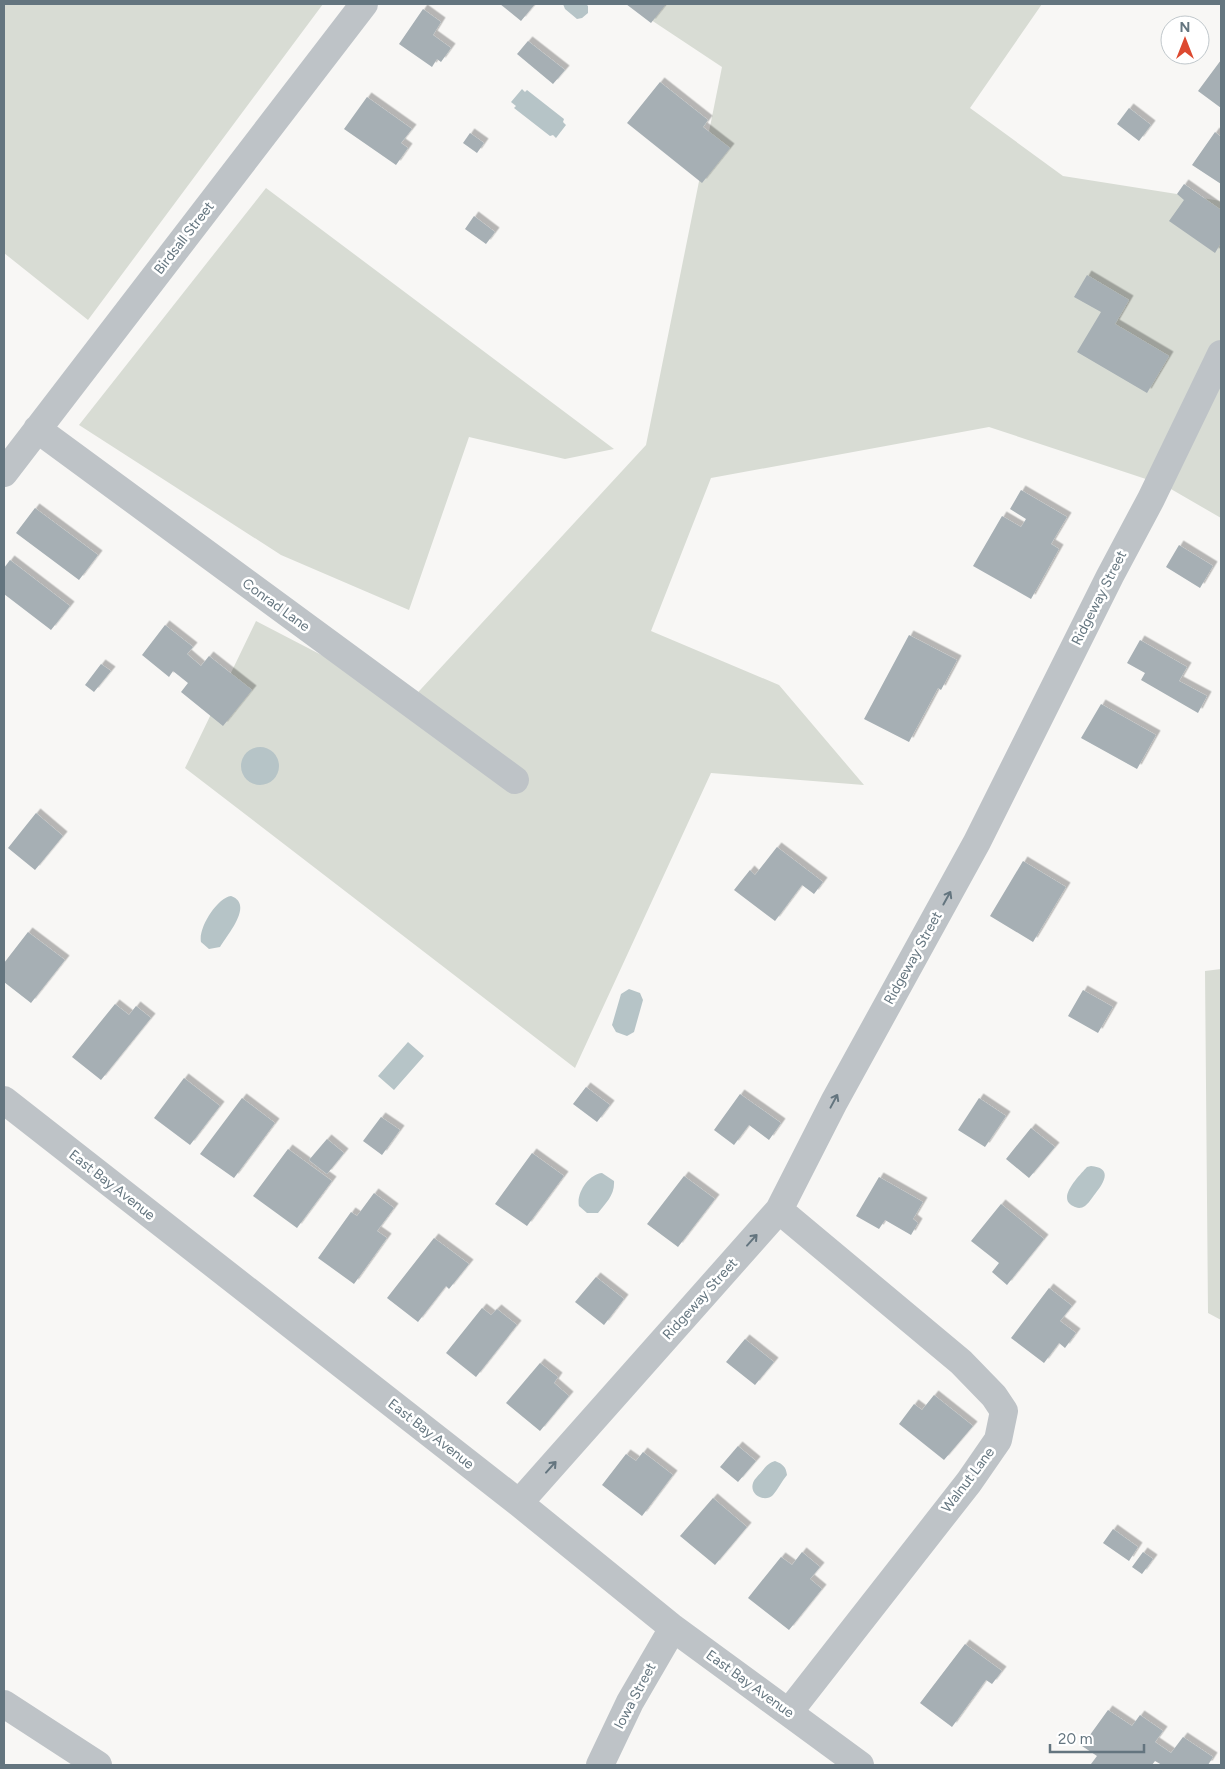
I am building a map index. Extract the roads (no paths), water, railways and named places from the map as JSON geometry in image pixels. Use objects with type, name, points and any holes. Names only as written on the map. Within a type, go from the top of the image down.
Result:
[{"type":"street","name":"Birdsall Street","points":[[4,473],[364,4]]},
{"type":"street","name":"Ridgeway Street","points":[[519,1503],[779,1210],[834,1102],[978,842],[1110,576],[1151,499],[1221,354]]},
{"type":"street","name":"Conrad Lane","points":[[37,429],[515,780]]},
{"type":"street","name":"East Bay Avenue","points":[[4,1100],[519,1503],[673,1628],[860,1765]]},
{"type":"street","name":"Walnut Lane","points":[[779,1210],[961,1362],[994,1396],[1004,1411],[998,1440],[969,1482],[789,1712]]},
{"type":"street","name":"Iowa Street","points":[[600,1765],[630,1702],[673,1628]]},
{"type":"street","points":[[4,1704],[98,1765]]}]
